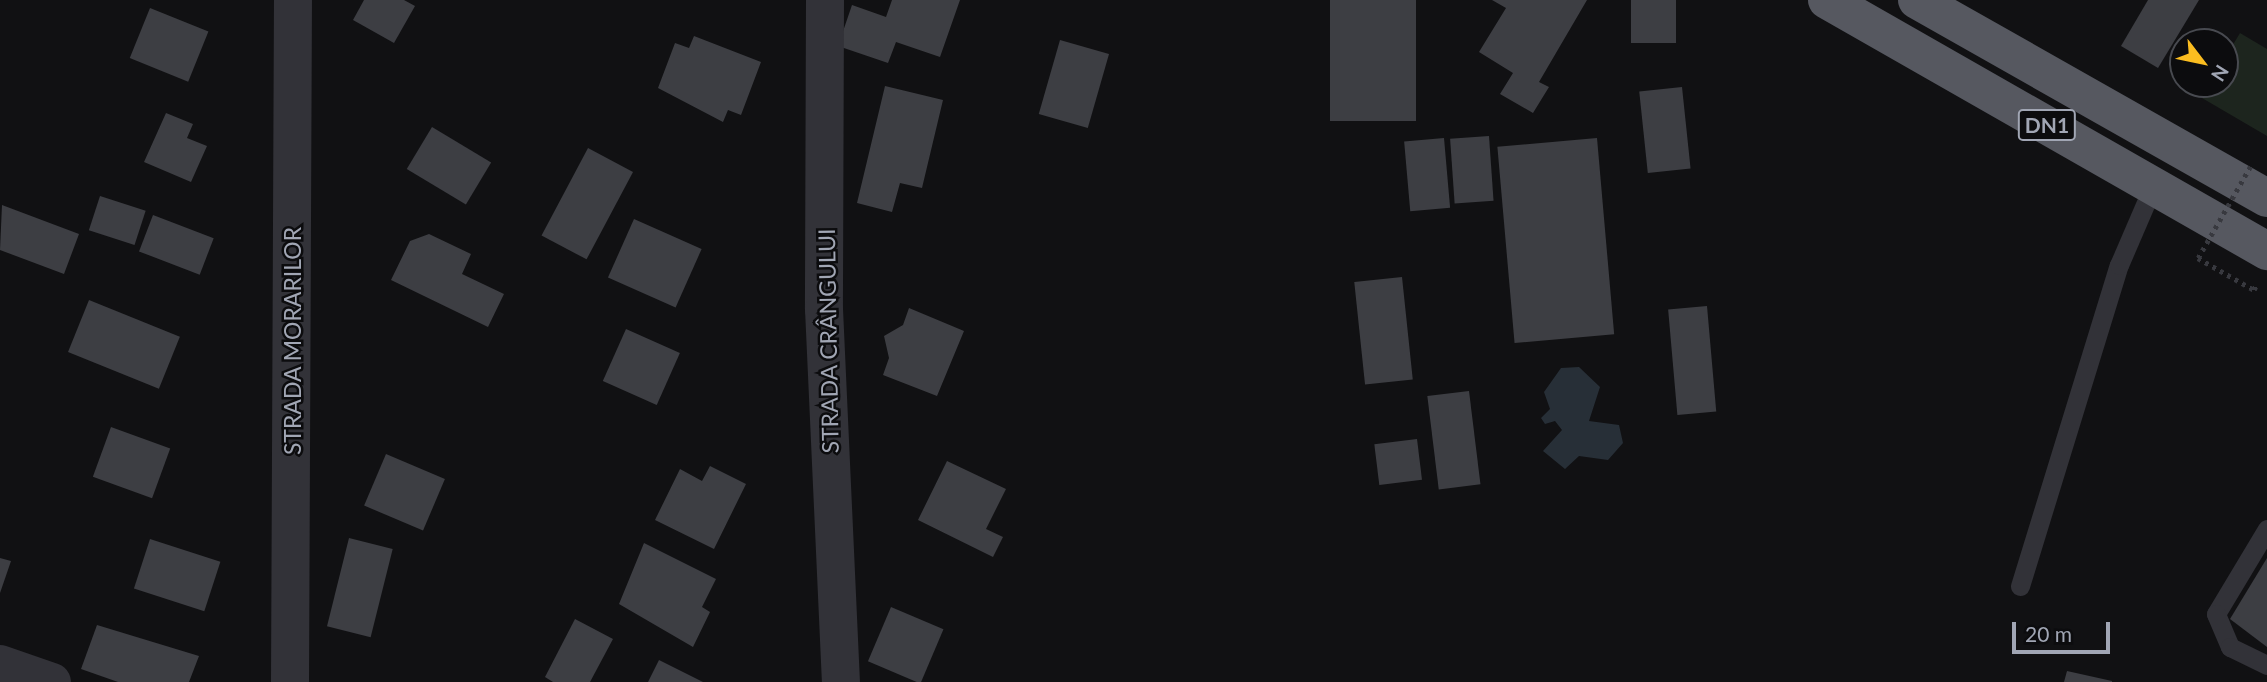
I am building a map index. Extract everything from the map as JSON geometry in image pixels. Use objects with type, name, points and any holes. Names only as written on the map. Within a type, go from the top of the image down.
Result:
[{"type":"highway","name":"DN1","points":[[1826,0],[2267,251]]},
{"type":"highway","name":"DN1","points":[[1917,0],[2259,181]]},
{"type":"street","name":"STRADA MORARILOR","points":[[290,682],[293,0]]},
{"type":"street","name":"STRADA CRÂNGULUI","points":[[825,0],[824,309],[841,682]]},
{"type":"street","points":[[0,664],[52,682]]},
{"type":"lane","points":[[2020,586],[2119,265],[2153,186]]},
{"type":"lane","points":[[2267,529],[2216,614],[2230,647],[2267,665]]},
{"type":"path","points":[[2253,290],[2198,258],[2259,181]]},
{"type":"shaded area","points":[[2239,35],[2267,49],[2267,136],[2202,98],[2239,98]]},
{"type":"shaded area","points":[[1579,367],[1600,387],[1589,421],[1619,425],[1623,443],[1608,460],[1579,456],[1565,469],[1543,451],[1562,430],[1555,421],[1545,424],[1541,418],[1550,409],[1544,392],[1561,368]]},
{"type":"building","points":[[364,0],[404,0],[415,6],[394,43],[353,20]]},
{"type":"building","points":[[892,0],[960,0],[940,57],[896,42],[888,63],[838,46],[852,5],[886,17]]},
{"type":"building","points":[[1330,0],[1416,0],[1416,121],[1330,121]]},
{"type":"building","points":[[1492,0],[1587,0],[1539,82],[1549,87],[1533,113],[1500,94],[1513,73],[1479,52],[1506,8]]},
{"type":"building","points":[[1631,0],[1676,0],[1676,43],[1631,43]]},
{"type":"building","points":[[2148,0],[2199,0],[2182,28],[2169,28],[2169,50],[2158,68],[2121,46]]},
{"type":"building","points":[[150,8],[208,32],[188,82],[130,58]]},
{"type":"building","points":[[694,36],[761,62],[741,115],[728,110],[723,122],[658,88],[675,43],[689,48]]},
{"type":"building","points":[[1060,40],[1109,54],[1088,128],[1039,114]]},
{"type":"building","points":[[885,86],[943,100],[922,188],[900,183],[892,212],[857,203]]},
{"type":"building","points":[[1682,87],[1691,169],[1648,173],[1639,91]]},
{"type":"building","points":[[166,113],[193,124],[187,138],[207,146],[191,182],[144,162]]},
{"type":"building","points":[[432,127],[491,163],[466,205],[407,169]]},
{"type":"building","points":[[1489,136],[1494,201],[1455,204],[1450,139]]},
{"type":"building","points":[[1444,138],[1450,208],[1410,211],[1404,141]]},
{"type":"building","points":[[1597,138],[1614,334],[1515,343],[1497,147]]},
{"type":"building","points":[[588,148],[633,172],[587,259],[542,235]]},
{"type":"building","points":[[100,196],[146,211],[135,245],[89,230]]},
{"type":"building","points":[[2,205],[79,234],[64,274],[0,250]]},
{"type":"building","points":[[153,215],[214,238],[200,275],[139,251]]},
{"type":"building","points":[[634,219],[702,249],[676,308],[608,277]]},
{"type":"building","points":[[429,234],[471,254],[462,274],[504,294],[488,327],[391,280],[410,241]]},
{"type":"building","points":[[1402,277],[1413,379],[1365,384],[1354,282]]},
{"type":"building","points":[[89,300],[180,337],[159,389],[68,352]]},
{"type":"building","points":[[1707,306],[1716,412],[1677,415],[1668,309]]},
{"type":"building","points":[[909,308],[964,331],[937,396],[883,375],[889,358],[884,336],[903,325]]},
{"type":"building","points":[[626,329],[680,353],[657,405],[603,381]]},
{"type":"building","points":[[1469,391],[1480,484],[1439,489],[1427,396]]},
{"type":"building","points":[[111,427],[170,449],[152,498],[93,477]]},
{"type":"building","points":[[1417,439],[1422,480],[1379,485],[1374,444]]},
{"type":"building","points":[[386,454],[445,479],[423,531],[364,506]]},
{"type":"building","points":[[947,461],[1006,489],[986,529],[1003,537],[993,557],[918,520]]},
{"type":"building","points":[[710,466],[746,484],[714,549],[655,520],[680,469],[702,481]]},
{"type":"building","points":[[349,538],[393,549],[371,637],[327,626]]},
{"type":"building","points":[[150,539],[220,562],[204,611],[134,588]]},
{"type":"building","points":[[644,543],[716,579],[702,607],[710,612],[693,647],[619,604]]},
{"type":"building","points":[[0,558],[11,561],[0,593]]},
{"type":"building","points":[[2267,558],[2267,647],[2230,619]]},
{"type":"building","points":[[891,607],[943,629],[921,682],[868,661]]},
{"type":"building","points":[[575,619],[613,639],[590,682],[553,682],[545,677]]},
{"type":"building","points":[[97,625],[199,656],[189,682],[118,682],[81,669]]},
{"type":"building","points":[[659,660],[703,682],[648,682]]},
{"type":"building","points":[[2067,671],[2112,681],[2112,682],[2064,682]]}]
